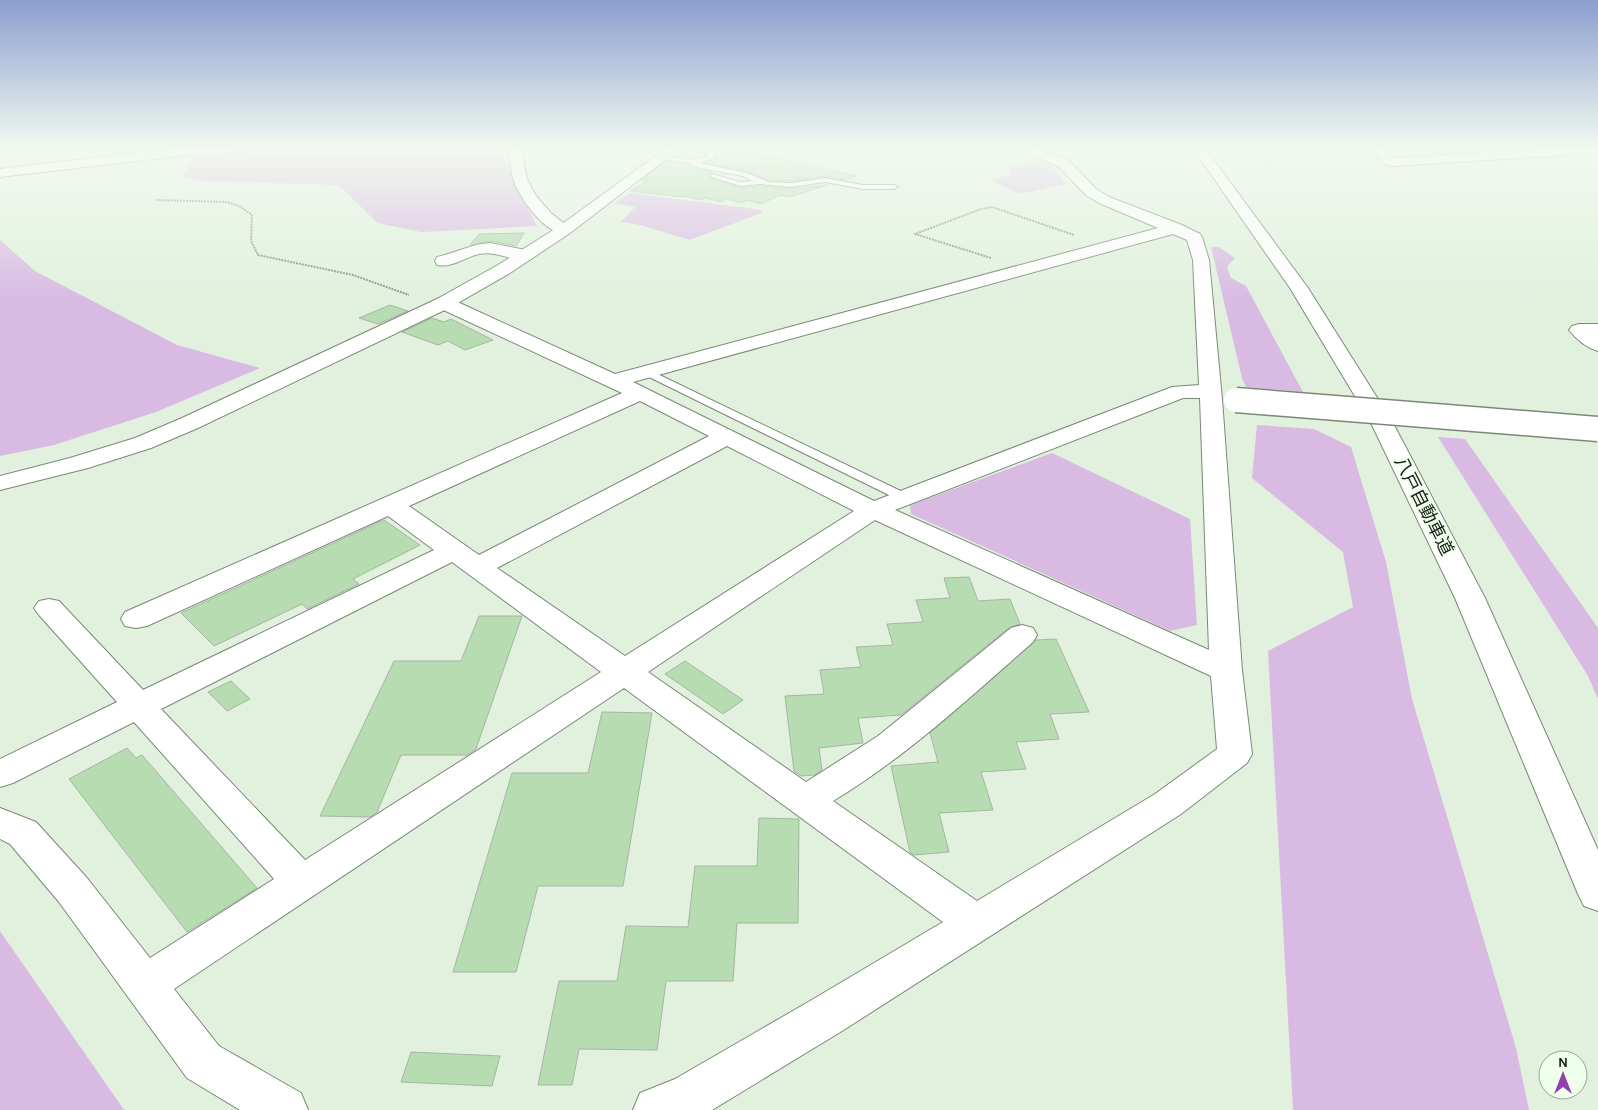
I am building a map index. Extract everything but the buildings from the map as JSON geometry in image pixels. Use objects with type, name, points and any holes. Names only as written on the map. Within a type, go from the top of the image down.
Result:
[{"type":"main road","points":[[530,199],[554,225],[564,230]]},
{"type":"main road","points":[[0,483],[79,463],[143,443],[198,420],[444,303],[564,230],[606,199]]},
{"type":"main road","points":[[657,1110],[691,1096],[976,923],[1168,804],[1236,754],[1226,670],[1219,396],[1201,260],[1194,237],[1102,199]]},
{"type":"main road","name":"八戸自動車道","points":[[1236,199],[1299,288],[1382,423],[1470,598],[1598,894]]},
{"type":"main road","points":[[136,619],[390,505],[643,383],[1025,269],[1176,228]]},
{"type":"main road","points":[[443,261],[460,257],[475,249],[490,248],[525,255]]},
{"type":"main road","points":[[444,303],[613,381],[643,383],[727,436],[873,510],[1226,670]]},
{"type":"main road","points":[[1598,330],[1579,330],[1598,345]]},
{"type":"main road","points":[[145,985],[873,510],[1180,392],[1598,429]]},
{"type":"main road","points":[[0,774],[137,705],[465,559],[727,436]]},
{"type":"main road","points":[[390,505],[976,923]]},
{"type":"main road","points":[[49,608],[302,883]]},
{"type":"main road","points":[[804,801],[840,781],[943,703],[1022,635]]},
{"type":"main road","points":[[0,822],[23,833],[73,890],[204,1062],[284,1110]]},
{"type":"lane","points":[[643,383],[905,498]]},
{"type":"path","points":[[156,200],[227,202],[233,204],[252,215],[251,249],[258,255],[354,275],[421,300],[444,303]]},
{"type":"path","points":[[1025,269],[915,234],[981,209],[992,207],[1047,225],[1104,247]]},
{"type":"shaded area","points":[[353,199],[524,199],[537,226],[421,232],[377,223]]},
{"type":"shaded area","points":[[621,199],[674,199],[762,210],[761,213],[690,240],[640,225],[621,222],[635,207],[615,203]]},
{"type":"shaded area","points":[[0,240],[35,271],[177,345],[260,368],[156,412],[54,445],[0,456]]},
{"type":"shaded area","points":[[1211,247],[1219,247],[1235,258],[1227,267],[1231,278],[1246,286],[1303,392],[1246,387],[1242,378]]},
{"type":"shaded area","points":[[1257,425],[1314,429],[1351,447],[1386,562],[1412,699],[1516,1048],[1529,1110],[1293,1110],[1268,651],[1353,607],[1343,552],[1252,478]]},
{"type":"shaded area","points":[[1438,437],[1465,439],[1598,628],[1598,699],[1588,676]]},
{"type":"shaded area","points":[[1052,453],[1190,519],[1197,625],[1170,631],[911,514],[910,505]]},
{"type":"shaded area","points":[[0,931],[124,1110],[0,1110]]}]
